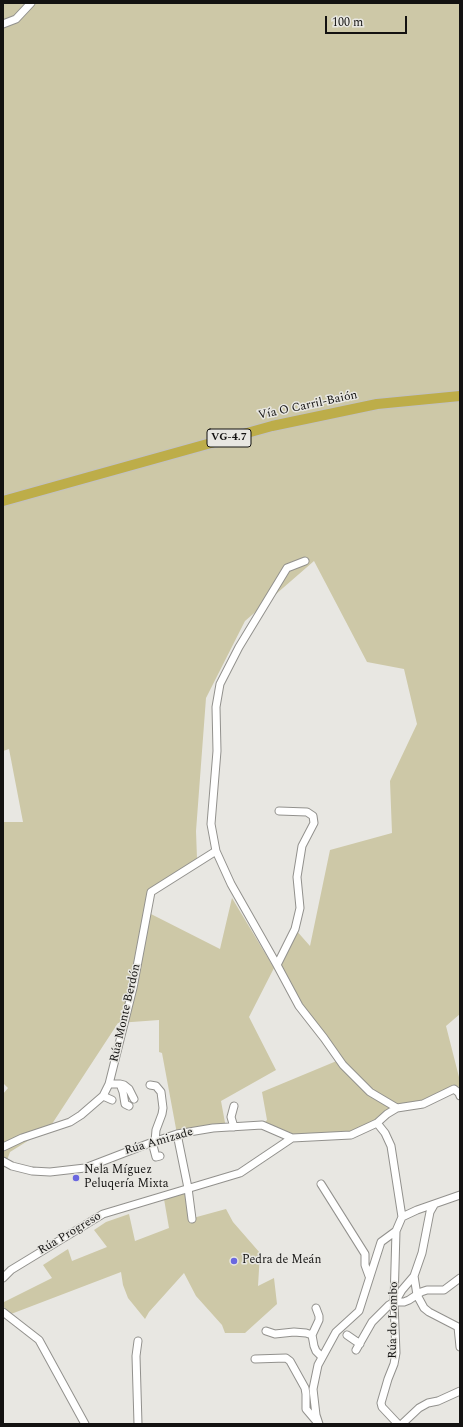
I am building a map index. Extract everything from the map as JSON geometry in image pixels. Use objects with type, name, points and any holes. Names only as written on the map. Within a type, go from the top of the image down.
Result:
[{"type":"highway","name":"Vía O Carril-Baión","points":[[3,501],[272,426],[377,404],[460,396]]},
{"type":"street","points":[[3,24],[16,19],[32,3]]},
{"type":"street","points":[[305,561],[287,568],[239,647],[220,684],[216,707],[217,751],[211,824],[216,851],[231,884],[299,1006],[343,1065],[370,1092],[398,1108]]},
{"type":"street","points":[[277,965],[294,928],[300,908],[297,877],[302,846],[314,823],[313,816],[307,812],[279,811]]},
{"type":"street","name":"Rúa Monte Berdón","points":[[3,1147],[22,1138],[70,1122],[81,1115],[103,1096],[109,1084],[133,988],[151,892],[216,851]]},
{"type":"street","points":[[109,1084],[124,1085],[129,1089],[134,1100]]},
{"type":"street","points":[[120,1084],[124,1092],[125,1104],[126,1106],[129,1106]]},
{"type":"street","points":[[150,1085],[157,1087],[161,1092],[160,1100],[162,1114],[153,1142],[156,1158],[160,1156]]},
{"type":"street","points":[[292,1138],[350,1135],[377,1123],[387,1114],[398,1108],[423,1104],[446,1091],[454,1089],[460,1093]]},
{"type":"street","points":[[103,1096],[112,1100]]},
{"type":"street","points":[[234,1106],[231,1117],[234,1127]]},
{"type":"street","points":[[319,1424],[316,1415],[313,1389],[318,1365],[336,1332],[359,1311],[381,1242],[396,1231],[402,1218],[391,1146],[385,1133],[377,1123]]},
{"type":"street","name":"Rúa Amizade","points":[[3,1162],[12,1166],[50,1172],[85,1168],[177,1134],[213,1128],[262,1125],[292,1138]]},
{"type":"street","points":[[177,1134],[188,1188],[192,1219]]},
{"type":"street","name":"Rúa Progreso","points":[[3,1278],[11,1270],[103,1214],[240,1173],[292,1138]]},
{"type":"street","points":[[320,1184],[365,1254],[365,1265],[369,1276]]},
{"type":"street","points":[[402,1218],[418,1210],[460,1195]]},
{"type":"street","points":[[347,1335],[358,1347],[372,1322],[382,1310],[394,1302],[414,1276],[422,1253],[430,1212],[434,1205]]},
{"type":"street","name":"Rúa do Lombo","points":[[396,1231],[394,1302],[396,1353],[394,1364],[381,1403],[382,1407],[398,1424]]},
{"type":"street","points":[[414,1276],[417,1295],[424,1308],[429,1312],[459,1325],[460,1347]]},
{"type":"street","points":[[394,1302],[404,1302],[427,1290],[444,1290],[460,1278]]},
{"type":"street","points":[[316,1308],[319,1320],[312,1335],[316,1351],[322,1357]]},
{"type":"street","points":[[4,1314],[39,1340],[85,1424]]},
{"type":"street","points":[[266,1331],[275,1334],[294,1332],[312,1335]]},
{"type":"street","points":[[138,1342],[136,1356],[138,1424]]},
{"type":"street","points":[[255,1359],[286,1358],[292,1365],[305,1388],[306,1409],[319,1424]]},
{"type":"street","points":[[306,1394],[313,1389]]},
{"type":"street","points":[[402,1424],[419,1408],[460,1391]]},
{"type":"shaded area","points":[[3,3],[460,3],[460,1014],[446,1026],[460,1086],[435,1098],[397,1108],[351,1135],[292,1138],[262,1125],[267,1120],[262,1092],[339,1060],[299,1006],[277,965],[295,929],[310,946],[330,850],[392,833],[390,781],[417,724],[404,669],[367,662],[314,561],[245,621],[206,698],[196,831],[197,859],[151,892],[147,912],[220,949],[232,898],[274,968],[249,1017],[276,1070],[221,1101],[226,1128],[177,1134],[162,1053],[159,1052],[159,1020],[118,1023],[50,1127],[10,1152],[3,1171],[3,1094],[8,1088],[3,1083],[3,822],[23,822],[9,749],[3,751]]},
{"type":"shaded area","points":[[187,1192],[193,1218],[226,1209],[233,1222],[260,1253],[258,1286],[274,1278],[277,1304],[245,1333],[225,1333],[222,1325],[196,1296],[184,1273],[149,1312],[145,1319],[128,1298],[123,1285],[121,1272],[11,1314],[4,1307],[4,1302],[52,1278],[43,1265],[68,1249],[72,1261],[107,1247],[94,1230],[106,1222],[129,1214],[135,1241],[169,1228],[164,1199]]},
{"type":"place","name":"Nela Míguez Peluqería Mixta","points":[[76,1178]]},
{"type":"place","name":"Pedra de Meán","points":[[234,1261]]}]
